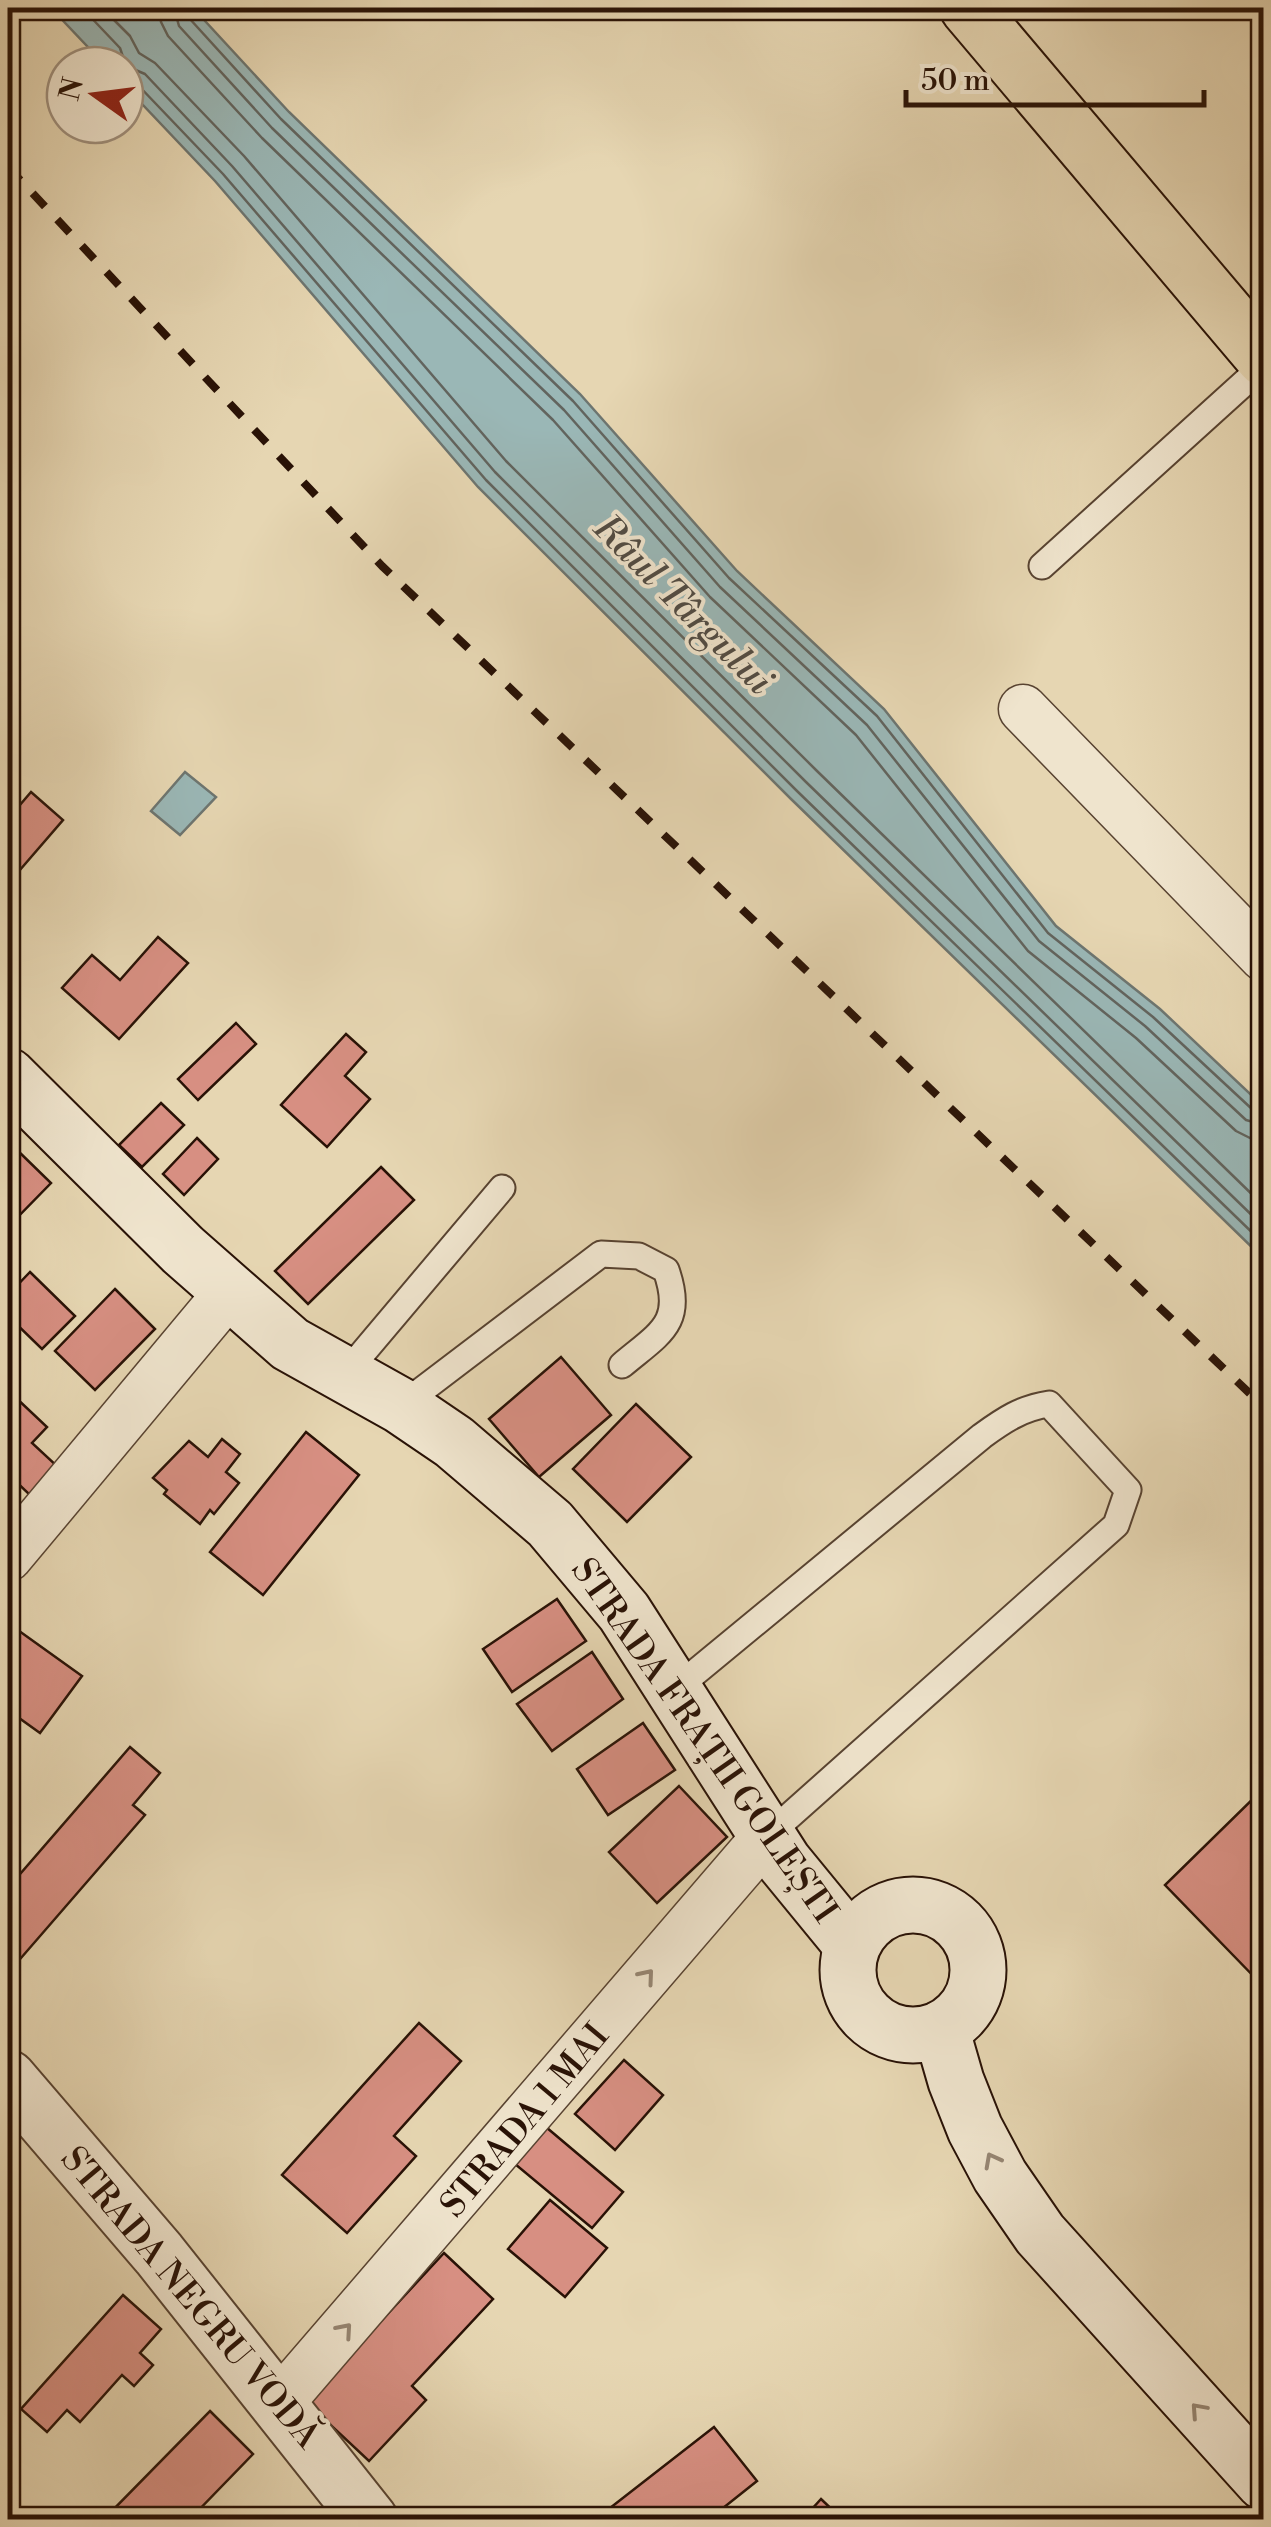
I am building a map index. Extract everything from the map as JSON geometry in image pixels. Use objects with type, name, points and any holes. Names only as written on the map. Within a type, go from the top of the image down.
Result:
[{"type":"highway","points":[[968,8],[1264,361]]},
{"type":"main road","name":"STRADA FRAȚII GOLEȘTI","points":[[8,1076],[229,1292],[290,1344],[400,1406],[468,1453],[550,1524],[624,1612],[766,1836],[852,1946]]},
{"type":"main road","points":[[911,1904],[935,1908],[957,1921],[972,1940],[978,1960],[978,1981],[958,2018],[941,2029],[920,2035],[898,2033],[878,2024],[861,2009],[851,1989],[848,1968],[852,1946],[866,1924],[886,1910],[911,1904]]},
{"type":"main road","points":[[941,2029],[975,2129],[1000,2176],[1040,2234],[1264,2482]]},
{"type":"main road","name":"STRADA NEGRU VODĂ","points":[[8,2078],[280,2402],[370,2520]]},
{"type":"street","points":[[1023,709],[1264,957]]},
{"type":"street","points":[[8,1557],[229,1292]]},
{"type":"street","name":"STRADA 1 MAI","points":[[280,2402],[766,1836]]},
{"type":"lane","points":[[1042,566],[1264,361]]},
{"type":"lane","points":[[344,1374],[502,1188]]},
{"type":"lane","points":[[400,1406],[601,1254],[639,1256],[666,1270],[675,1296],[666,1328],[622,1365]]},
{"type":"lane","points":[[674,1690],[982,1436],[1030,1407],[1049,1404],[1128,1490],[1116,1525],[766,1836]]},
{"type":"water","name":"Râul Târgului","points":[[51,8],[193,8],[289,112],[580,394],[737,571],[884,709],[1056,926],[1160,1009],[1263,1106],[1263,1258],[790,798],[478,487],[215,181],[145,107],[145,45],[86,45]]},
{"type":"water","points":[[185,772],[216,797],[180,835],[151,811]]},
{"type":"building","points":[[31,792],[63,820],[13,878],[8,873],[8,819]]},
{"type":"building","points":[[158,937],[188,963],[119,1039],[62,988],[92,955],[120,980]]},
{"type":"building","points":[[236,1023],[256,1044],[198,1100],[178,1079]]},
{"type":"building","points":[[346,1034],[366,1052],[345,1076],[370,1099],[327,1147],[281,1105]]},
{"type":"building","points":[[161,1103],[184,1125],[142,1167],[119,1145]]},
{"type":"building","points":[[197,1138],[218,1159],[184,1195],[163,1174]]},
{"type":"building","points":[[15,1148],[51,1183],[8,1227],[8,1156]]},
{"type":"building","points":[[381,1167],[414,1200],[308,1304],[275,1271]]},
{"type":"building","points":[[30,1272],[75,1316],[42,1349],[8,1316],[8,1295]]},
{"type":"building","points":[[115,1289],[155,1329],[95,1390],[55,1351]]},
{"type":"building","points":[[561,1357],[611,1415],[539,1477],[489,1419]]},
{"type":"building","points":[[13,1395],[47,1427],[32,1443],[58,1467],[32,1497],[8,1474],[8,1401]]},
{"type":"building","points":[[636,1404],[691,1457],[627,1522],[573,1469]]},
{"type":"building","points":[[306,1432],[359,1475],[263,1595],[210,1552]]},
{"type":"building","points":[[222,1439],[240,1454],[226,1472],[239,1483],[214,1514],[210,1510],[200,1524],[164,1494],[167,1490],[153,1478],[189,1441],[208,1457]]},
{"type":"building","points":[[557,1599],[586,1641],[512,1692],[483,1649]]},
{"type":"building","points":[[8,1623],[82,1676],[40,1733],[8,1710]]},
{"type":"building","points":[[592,1652],[623,1699],[552,1751],[517,1704]]},
{"type":"building","points":[[643,1723],[675,1770],[608,1815],[577,1769]]},
{"type":"building","points":[[130,1747],[160,1773],[133,1805],[145,1815],[8,1973],[8,1888]]},
{"type":"building","points":[[679,1786],[727,1837],[657,1903],[609,1852]]},
{"type":"building","points":[[1264,1788],[1264,1987],[1165,1885]]},
{"type":"building","points":[[419,2023],[461,2061],[394,2136],[416,2156],[347,2233],[282,2175]]},
{"type":"building","points":[[624,2060],[663,2095],[615,2150],[575,2114]]},
{"type":"building","points":[[540,2122],[623,2192],[592,2228],[509,2159]]},
{"type":"building","points":[[550,2200],[607,2248],[565,2297],[508,2249]]},
{"type":"building","points":[[444,2253],[493,2299],[412,2386],[426,2400],[369,2461],[306,2402]]},
{"type":"building","points":[[123,2295],[161,2329],[140,2353],[153,2365],[134,2386],[122,2375],[80,2422],[67,2410],[47,2432],[21,2409]]},
{"type":"building","points":[[210,2411],[253,2454],[189,2520],[103,2520]]},
{"type":"building","points":[[714,2427],[757,2481],[708,2520],[618,2520],[610,2508]]},
{"type":"building","points":[[821,2499],[843,2520],[802,2520]]},
{"type":"railway","points":[[8,167],[382,566],[1264,1407]]}]
